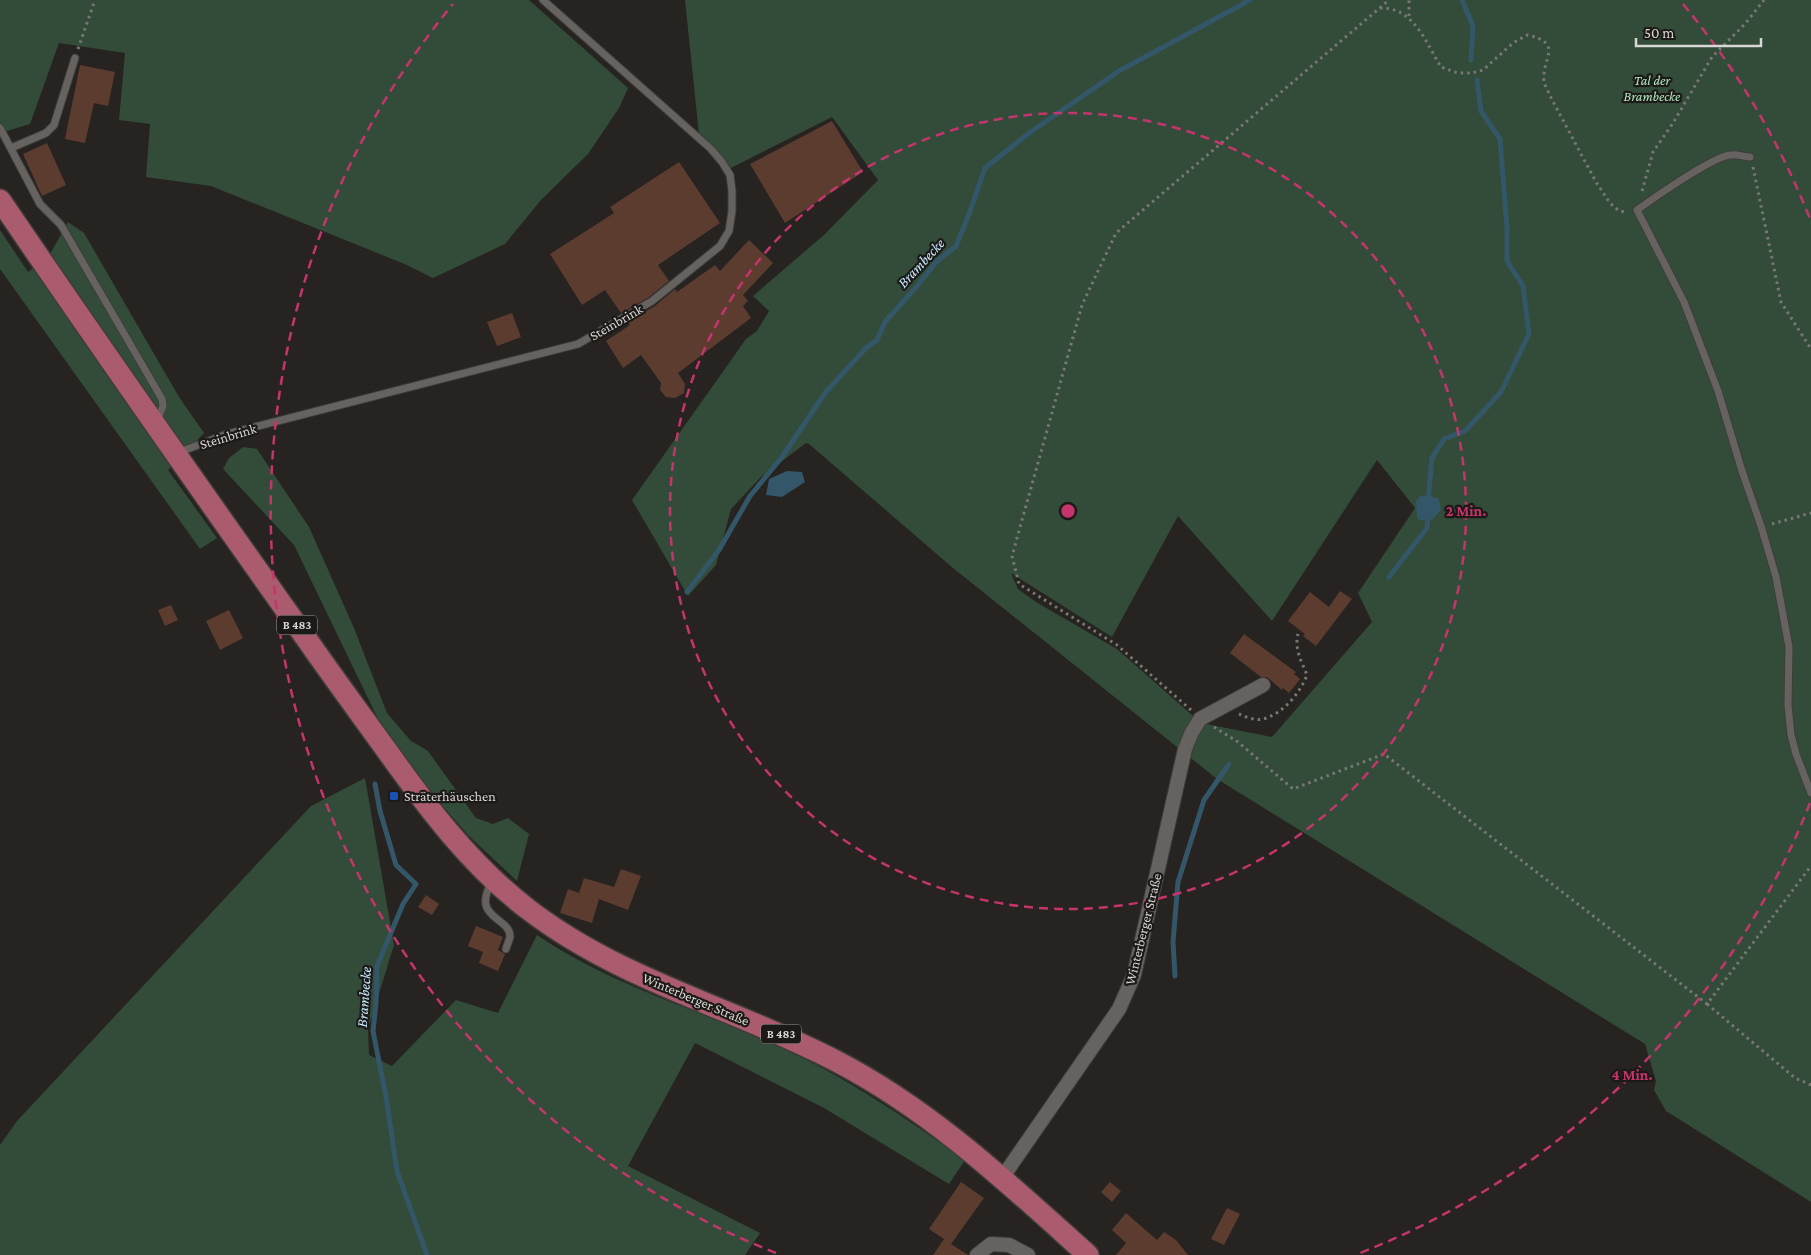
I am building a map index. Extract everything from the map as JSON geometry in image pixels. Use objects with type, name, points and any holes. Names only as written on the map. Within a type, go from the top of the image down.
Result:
[{"type":"main road","name":"B 483","points":[[0,200],[176,453]]},
{"type":"main road","name":"Winterberger Straße","points":[[176,453],[420,797],[493,880],[528,910],[560,932],[629,971],[792,1039],[881,1086],[930,1120],[1002,1178],[1088,1255]]},
{"type":"street","points":[[1200,719],[1263,685]]},
{"type":"street","name":"Winterberger Straße","points":[[1002,1178],[1119,1010],[1134,975],[1185,749],[1200,719]]},
{"type":"street","points":[[977,1255],[991,1244],[1009,1245],[1028,1255]]},
{"type":"lane","name":"Steinbrink","points":[[176,453],[226,434],[578,344],[652,301],[720,246],[729,231],[732,211],[730,175],[722,162],[711,149],[543,0]]},
{"type":"lane","points":[[11,148],[46,133],[54,125],[75,58]]},
{"type":"lane","points":[[0,128],[40,204],[61,226],[162,399],[163,406],[155,424]]},
{"type":"lane","points":[[1750,157],[1731,155],[1717,158],[1637,210],[1684,302],[1718,391],[1761,526],[1776,577],[1788,641],[1789,722],[1791,735],[1811,793]]},
{"type":"lane","points":[[493,880],[486,892],[485,904],[493,917],[508,929],[510,936],[506,949]]},
{"type":"path","points":[[75,58],[95,0]]},
{"type":"path","points":[[1389,0],[1116,233],[1082,305],[1012,556],[1019,584],[1117,645],[1200,719],[1238,742],[1293,789],[1384,754],[1707,1004],[1795,1078],[1811,1085]]},
{"type":"path","points":[[1409,17],[1410,0]]},
{"type":"path","points":[[1380,8],[1389,8],[1409,17],[1423,35],[1441,67],[1458,73],[1472,73],[1483,70],[1513,43],[1527,35],[1540,38],[1547,43],[1549,55],[1544,83],[1592,176],[1610,204],[1620,211],[1630,212],[1637,210],[1653,152],[1673,123],[1712,57],[1745,24],[1764,0]]},
{"type":"path","points":[[1750,157],[1756,175],[1781,302],[1811,349]]},
{"type":"path","points":[[1761,526],[1811,513]]},
{"type":"path","points":[[1707,1004],[1811,866]]},
{"type":"green space","points":[[0,0],[529,0],[628,88],[619,108],[588,154],[541,200],[505,244],[433,278],[407,265],[211,186],[146,177],[150,124],[119,120],[125,53],[59,43],[30,124],[0,133]]},
{"type":"green space","name":"Tal der Brambecke","points":[[685,0],[1811,0],[1811,1202],[1666,1111],[1654,1090],[1656,1081],[1645,1044],[1217,779],[953,568],[809,444],[806,443],[761,477],[731,509],[716,565],[688,596],[632,500],[746,339],[757,331],[769,311],[753,296],[825,234],[878,180],[832,117],[731,168],[700,144]],"holes":[[[1377,460],[1415,508],[1358,593],[1372,622],[1272,737],[1201,723],[1117,649],[1036,602],[1018,589],[1011,573],[1112,637],[1178,516],[1272,621]]]},
{"type":"green space","points":[[68,222],[84,233],[179,397],[204,433],[168,470],[217,538],[200,549],[0,269],[0,230],[28,272],[50,254]]},
{"type":"green space","points":[[243,447],[257,449],[309,527],[354,628],[387,713],[411,741],[428,751],[476,818],[493,824],[508,818],[529,834],[517,881],[469,836],[414,773],[379,721],[294,545],[223,469],[229,458]]},
{"type":"green space","points":[[365,778],[394,945],[368,1029],[369,1055],[392,1066],[456,1000],[498,1013],[537,935],[566,953],[627,984],[753,1035],[832,1073],[877,1100],[965,1160],[949,1184],[824,1108],[695,1043],[628,1166],[760,1233],[745,1255],[0,1255],[0,1145],[17,1121],[311,806]]},
{"type":"water","points":[[787,471],[802,472],[805,482],[782,497],[766,495],[769,479]]},
{"type":"water","points":[[1428,495],[1439,499],[1441,510],[1432,520],[1420,520],[1417,518],[1416,501],[1420,496]]},
{"type":"building","points":[[80,65],[115,72],[108,106],[94,103],[85,143],[65,139]]},
{"type":"building","points":[[832,121],[863,172],[785,223],[750,164]]},
{"type":"building","points":[[47,143],[66,185],[42,196],[23,154]]},
{"type":"building","points":[[679,162],[720,223],[658,265],[669,281],[649,297],[621,313],[605,290],[582,305],[550,254],[614,213],[610,207]]},
{"type":"building","points":[[749,240],[773,263],[743,295],[748,301],[743,306],[751,318],[678,373],[685,384],[684,393],[675,398],[666,397],[660,390],[661,383],[641,355],[623,368],[606,341],[630,325],[627,322],[655,306],[675,289],[677,292],[715,265],[720,271]]},
{"type":"building","points":[[512,313],[521,337],[497,346],[487,322]]},
{"type":"building","points":[[1340,591],[1352,599],[1316,646],[1303,636],[1305,634],[1288,621],[1310,592],[1329,607]]},
{"type":"building","points":[[171,605],[178,620],[165,626],[158,610]]},
{"type":"building","points":[[229,610],[243,638],[220,650],[206,621]]},
{"type":"building","points":[[1244,634],[1296,672],[1294,674],[1300,679],[1289,693],[1283,688],[1282,690],[1267,677],[1261,677],[1230,653]]},
{"type":"building","points":[[621,869],[641,876],[628,910],[599,899],[592,923],[560,913],[568,889],[579,893],[584,878],[614,887]]},
{"type":"building","points":[[426,895],[439,904],[432,915],[418,907]]},
{"type":"building","points":[[476,926],[503,937],[498,950],[505,954],[498,971],[479,963],[483,952],[468,946]]},
{"type":"building","points":[[961,1182],[984,1198],[951,1244],[968,1255],[933,1255],[944,1239],[929,1229]]},
{"type":"building","points":[[1110,1182],[1121,1191],[1112,1202],[1101,1192]]},
{"type":"building","points":[[1227,1208],[1240,1214],[1224,1245],[1211,1239]]},
{"type":"building","points":[[1126,1213],[1157,1240],[1164,1232],[1176,1240],[1188,1255],[1116,1255],[1126,1243],[1112,1230]]},
{"type":"waterway","name":"Brambecke","points":[[687,592],[719,550],[750,496],[782,457],[825,393],[866,348],[877,340],[885,322],[936,262],[956,246],[985,168],[1029,133],[1119,71],[1250,0]]},
{"type":"waterway","points":[[1462,0],[1473,26],[1471,60]]},
{"type":"waterway","points":[[1428,500],[1432,458],[1444,439],[1465,431],[1501,392],[1529,334],[1523,286],[1507,261],[1507,228],[1500,139],[1481,111],[1477,80]]},
{"type":"waterway","points":[[1389,577],[1427,528],[1428,513]]},
{"type":"waterway","points":[[1175,976],[1173,942],[1178,882],[1204,800],[1229,764]]},
{"type":"waterway","name":"Brambecke","points":[[375,784],[380,811],[396,865],[416,884],[403,904],[377,966],[373,1031],[386,1097],[397,1171],[427,1255]]},
{"type":"place","name":"Sträterhäuschen","points":[[394,796]]}]
